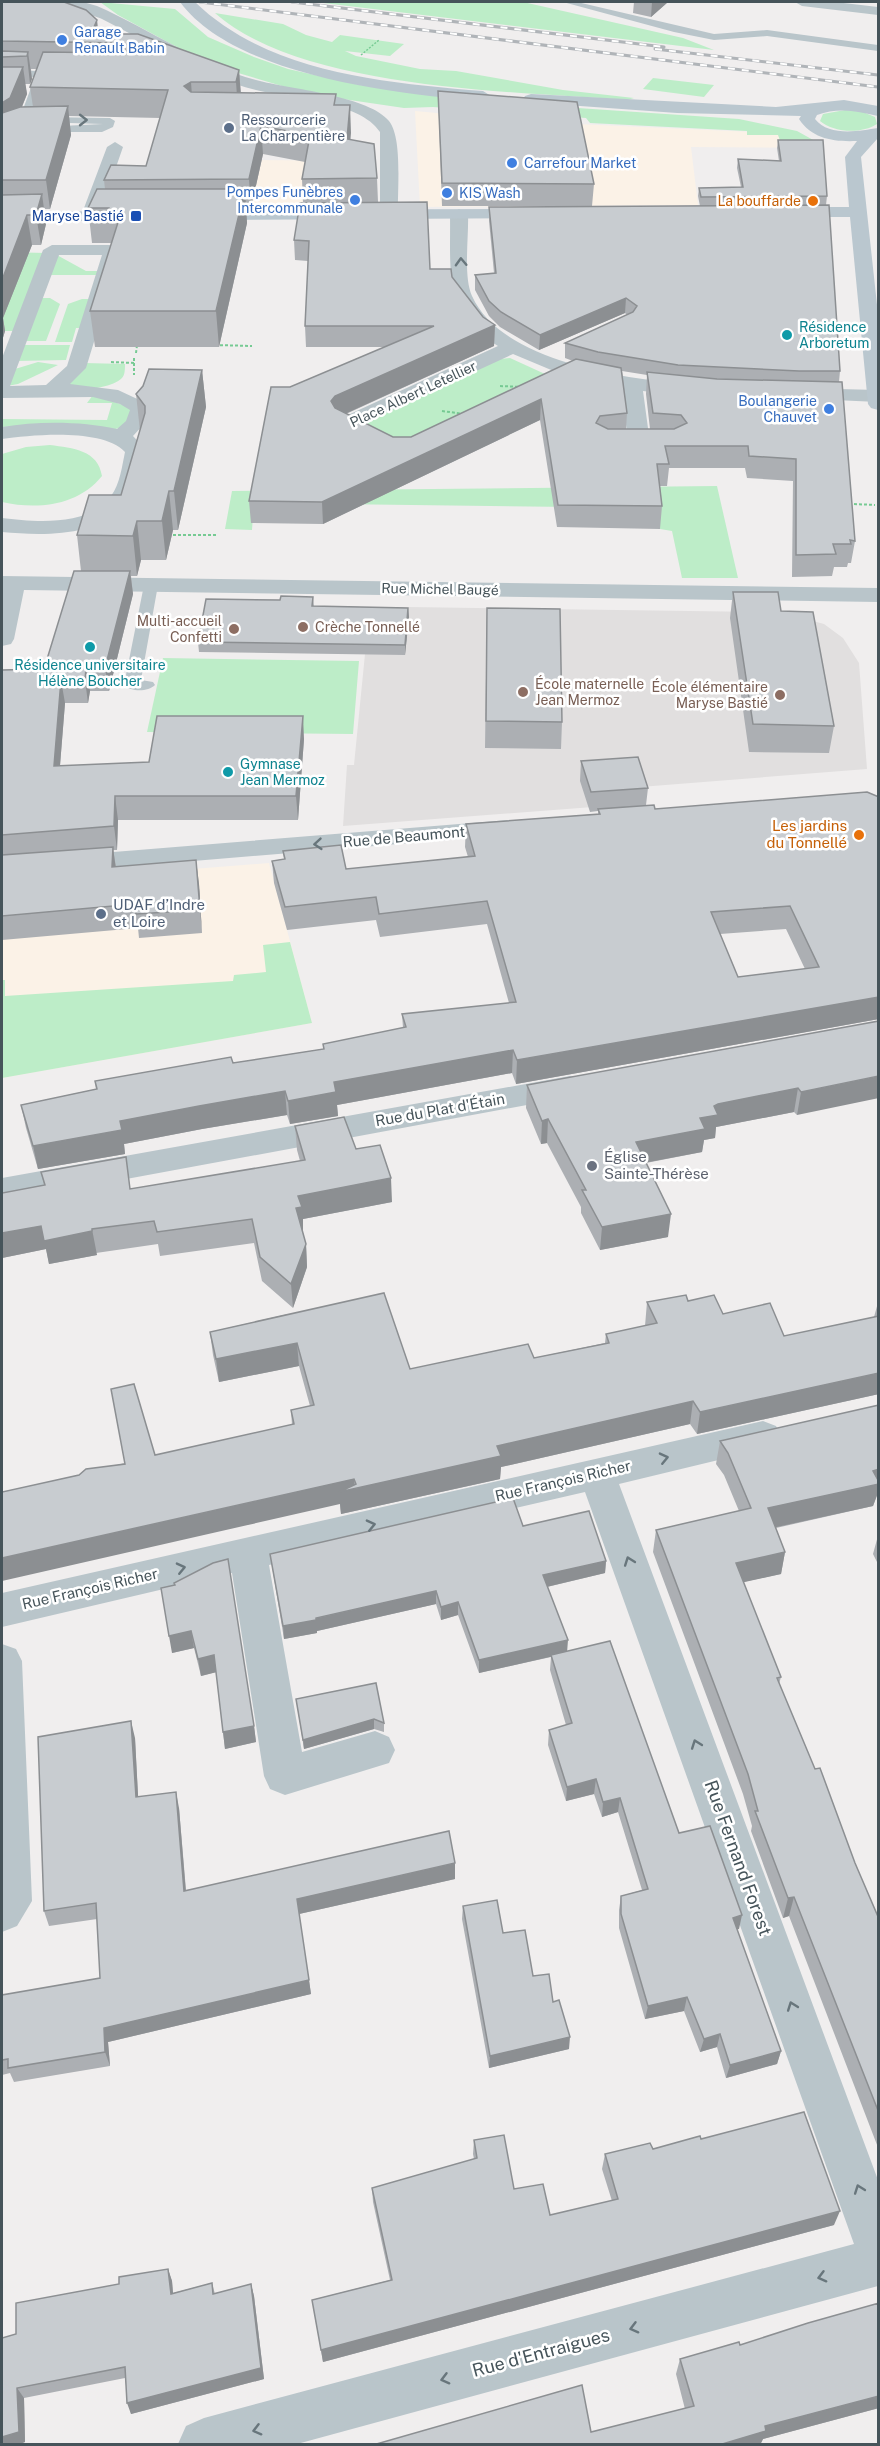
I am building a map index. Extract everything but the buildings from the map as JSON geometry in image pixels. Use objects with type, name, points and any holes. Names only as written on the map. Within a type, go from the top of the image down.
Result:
[{"type":"main road","points":[[190,6],[210,26],[244,44],[316,69],[394,86],[504,97],[677,108],[776,112],[814,110],[845,105],[879,111]]},
{"type":"main road","points":[[677,108],[747,115],[851,136],[874,134]]},
{"type":"main road","points":[[814,110],[807,119],[853,158]]},
{"type":"main road","points":[[874,134],[853,158],[878,400]]},
{"type":"main road","points":[[768,213],[857,212]]},
{"type":"main road","points":[[180,215],[557,214]]},
{"type":"main road","points":[[2,217],[147,216]]},
{"type":"street","points":[[69,2],[96,9],[168,50],[217,73],[278,91],[366,111],[382,121],[388,132],[389,215]]},
{"type":"street","points":[[802,2],[879,11]]},
{"type":"street","points":[[90,216],[115,147]]},
{"type":"street","points":[[459,214],[462,294],[473,314],[513,347],[540,360],[573,371],[632,385],[714,393]]},
{"type":"street","points":[[2,383],[52,250],[113,250],[76,368],[49,393]]},
{"type":"street","name":"Place Albert Letellier","points":[[392,447],[344,424],[513,347]]},
{"type":"street","points":[[540,360],[561,350]]},
{"type":"street","points":[[546,384],[573,371]]},
{"type":"street","points":[[632,385],[639,443]]},
{"type":"street","points":[[2,392],[103,391],[128,397],[141,408],[135,423],[121,437]]},
{"type":"street","points":[[773,393],[878,400]]},
{"type":"street","points":[[2,433],[37,429],[121,437],[136,450],[128,485],[115,506],[90,522],[62,525],[2,525]]},
{"type":"street","points":[[617,443],[661,443]]},
{"type":"street","points":[[2,639],[8,583]]},
{"type":"street","name":"Rue Michel Baugé","points":[[8,583],[879,595]]},
{"type":"street","name":"Rue de Beaumont","points":[[2,869],[539,826]]},
{"type":"street","name":"Rue du Plat d'Étain","points":[[2,1190],[598,1082]]},
{"type":"street","name":"Rue François Richer","points":[[2,1610],[801,1427]]},
{"type":"street","name":"Rue Fernand Forest","points":[[597,1473],[879,2244]]},
{"type":"street","points":[[248,1553],[285,1776],[375,1750]]},
{"type":"street","points":[[2,1660],[10,1901],[2,1911]]},
{"type":"street","name":"Rue d'Entraigues","points":[[204,2445],[879,2262]]},
{"type":"lane","points":[[568,2],[677,30],[714,37],[767,33],[879,48]]},
{"type":"lane","points":[[2,73],[46,74],[31,89],[23,125]]},
{"type":"lane","points":[[338,116],[366,111]]},
{"type":"lane","points":[[2,139],[23,125],[110,121],[109,125],[102,129],[23,125]]},
{"type":"lane","points":[[147,685],[132,685],[151,585]]},
{"type":"path","points":[[135,353],[137,345]]},
{"type":"path","points":[[206,345],[252,345]]},
{"type":"path","points":[[854,504],[875,505]]},
{"type":"path","points":[[167,534],[218,535]]},
{"type":"shaded area","points":[[415,111],[533,122],[775,133],[822,148],[691,147],[698,205],[420,207]]},
{"type":"shaded area","points":[[238,160],[374,161],[343,208],[220,209]]},
{"type":"shaded area","points":[[409,607],[762,612],[794,616],[824,624],[843,638],[859,663],[867,769],[640,787],[645,803],[343,826],[347,765],[354,765],[365,654],[405,654]]},
{"type":"shaded area","points":[[269,863],[312,1023],[2,1078],[2,884]]},
{"type":"green space","points":[[100,2],[175,9],[208,37],[254,57],[288,69],[360,85],[462,100],[739,119],[797,131],[824,146],[782,146],[778,135],[747,135],[747,131],[590,123],[586,118],[433,107],[404,108],[309,94],[208,64],[118,15]]},
{"type":"green space","points":[[315,2],[523,2],[683,38],[714,50]]},
{"type":"green space","points":[[215,13],[283,24],[306,35],[332,42],[340,35],[404,44],[390,56],[345,51],[356,56],[420,69],[456,71],[563,90],[634,98],[627,100],[470,89],[354,72],[300,58],[253,38]]},
{"type":"green space","points":[[653,78],[714,85],[704,97],[643,89]]},
{"type":"green space","points":[[845,110],[863,112],[875,117],[877,124],[856,131],[848,131],[833,128],[820,121],[823,114]]},
{"type":"green space","points":[[2,252],[47,253],[17,331],[2,331]]},
{"type":"green space","points":[[55,254],[86,271],[99,271],[98,275],[48,275]]},
{"type":"green space","points":[[40,298],[50,298],[60,304],[46,341],[23,341]]},
{"type":"green space","points":[[82,299],[92,299],[82,328],[76,328],[72,342],[55,342],[68,304]]},
{"type":"green space","points":[[24,345],[70,345],[66,360],[16,361]]},
{"type":"green space","points":[[510,358],[545,374],[546,377],[401,442],[364,424],[364,420],[500,359]]},
{"type":"green space","points":[[38,362],[58,365],[18,384],[7,386],[15,369]]},
{"type":"green space","points":[[84,363],[125,364],[124,374],[117,382],[103,387],[64,389]]},
{"type":"green space","points":[[93,395],[135,409],[124,426],[113,430],[42,426],[2,427],[2,419],[107,420],[112,403],[87,403]]},
{"type":"green space","points":[[50,445],[76,449],[90,456],[100,467],[102,476],[81,494],[69,500],[29,506],[2,502],[2,454],[26,447]]},
{"type":"green space","points":[[717,486],[738,578],[682,578],[672,531],[660,529],[658,508],[254,503],[252,530],[225,529],[232,491]]},
{"type":"green space","points":[[163,658],[359,661],[353,734],[147,732]]},
{"type":"green space","points":[[290,942],[312,1023],[2,1078],[2,980],[5,980],[5,996],[233,981],[234,975],[266,972],[263,945]]},
{"type":"railway","points":[[200,2],[878,87]]},
{"type":"railway","points":[[292,2],[664,47]]},
{"type":"railway","points":[[655,49],[878,75]]},
{"type":"place","name":"Garage Renault Babin","points":[[62,40]]},
{"type":"place","name":"Ressourcerie La Charpentière","points":[[229,128]]},
{"type":"place","name":"Carrefour Market","points":[[512,163]]},
{"type":"place","name":"KIS Wash","points":[[447,193]]},
{"type":"place","name":"Pompes Funèbres Intercommunale","points":[[355,200]]},
{"type":"place","name":"La bouffarde","points":[[813,201]]},
{"type":"place","name":"Maryse Bastié","points":[[136,216]]},
{"type":"place","name":"Résidence Arboretum","points":[[787,335]]},
{"type":"place","name":"Boulangerie Chauvet","points":[[829,409]]},
{"type":"place","name":"Crèche Tonnellé","points":[[303,627]]},
{"type":"place","name":"Multi-accueil Confetti","points":[[234,629]]},
{"type":"place","name":"Résidence universitaire Hélène Boucher","points":[[90,647]]},
{"type":"place","name":"École maternelle Jean Mermoz","points":[[523,692]]},
{"type":"place","name":"École élémentaire Maryse Bastié","points":[[780,695]]},
{"type":"place","name":"Gymnase Jean Mermoz","points":[[228,772]]},
{"type":"place","name":"Les jardins du Tonnellé","points":[[859,835]]},
{"type":"place","name":"UDAF d’Indre et Loire","points":[[101,914]]},
{"type":"place","name":"Église Sainte-Thérèse","points":[[592,1166]]}]
